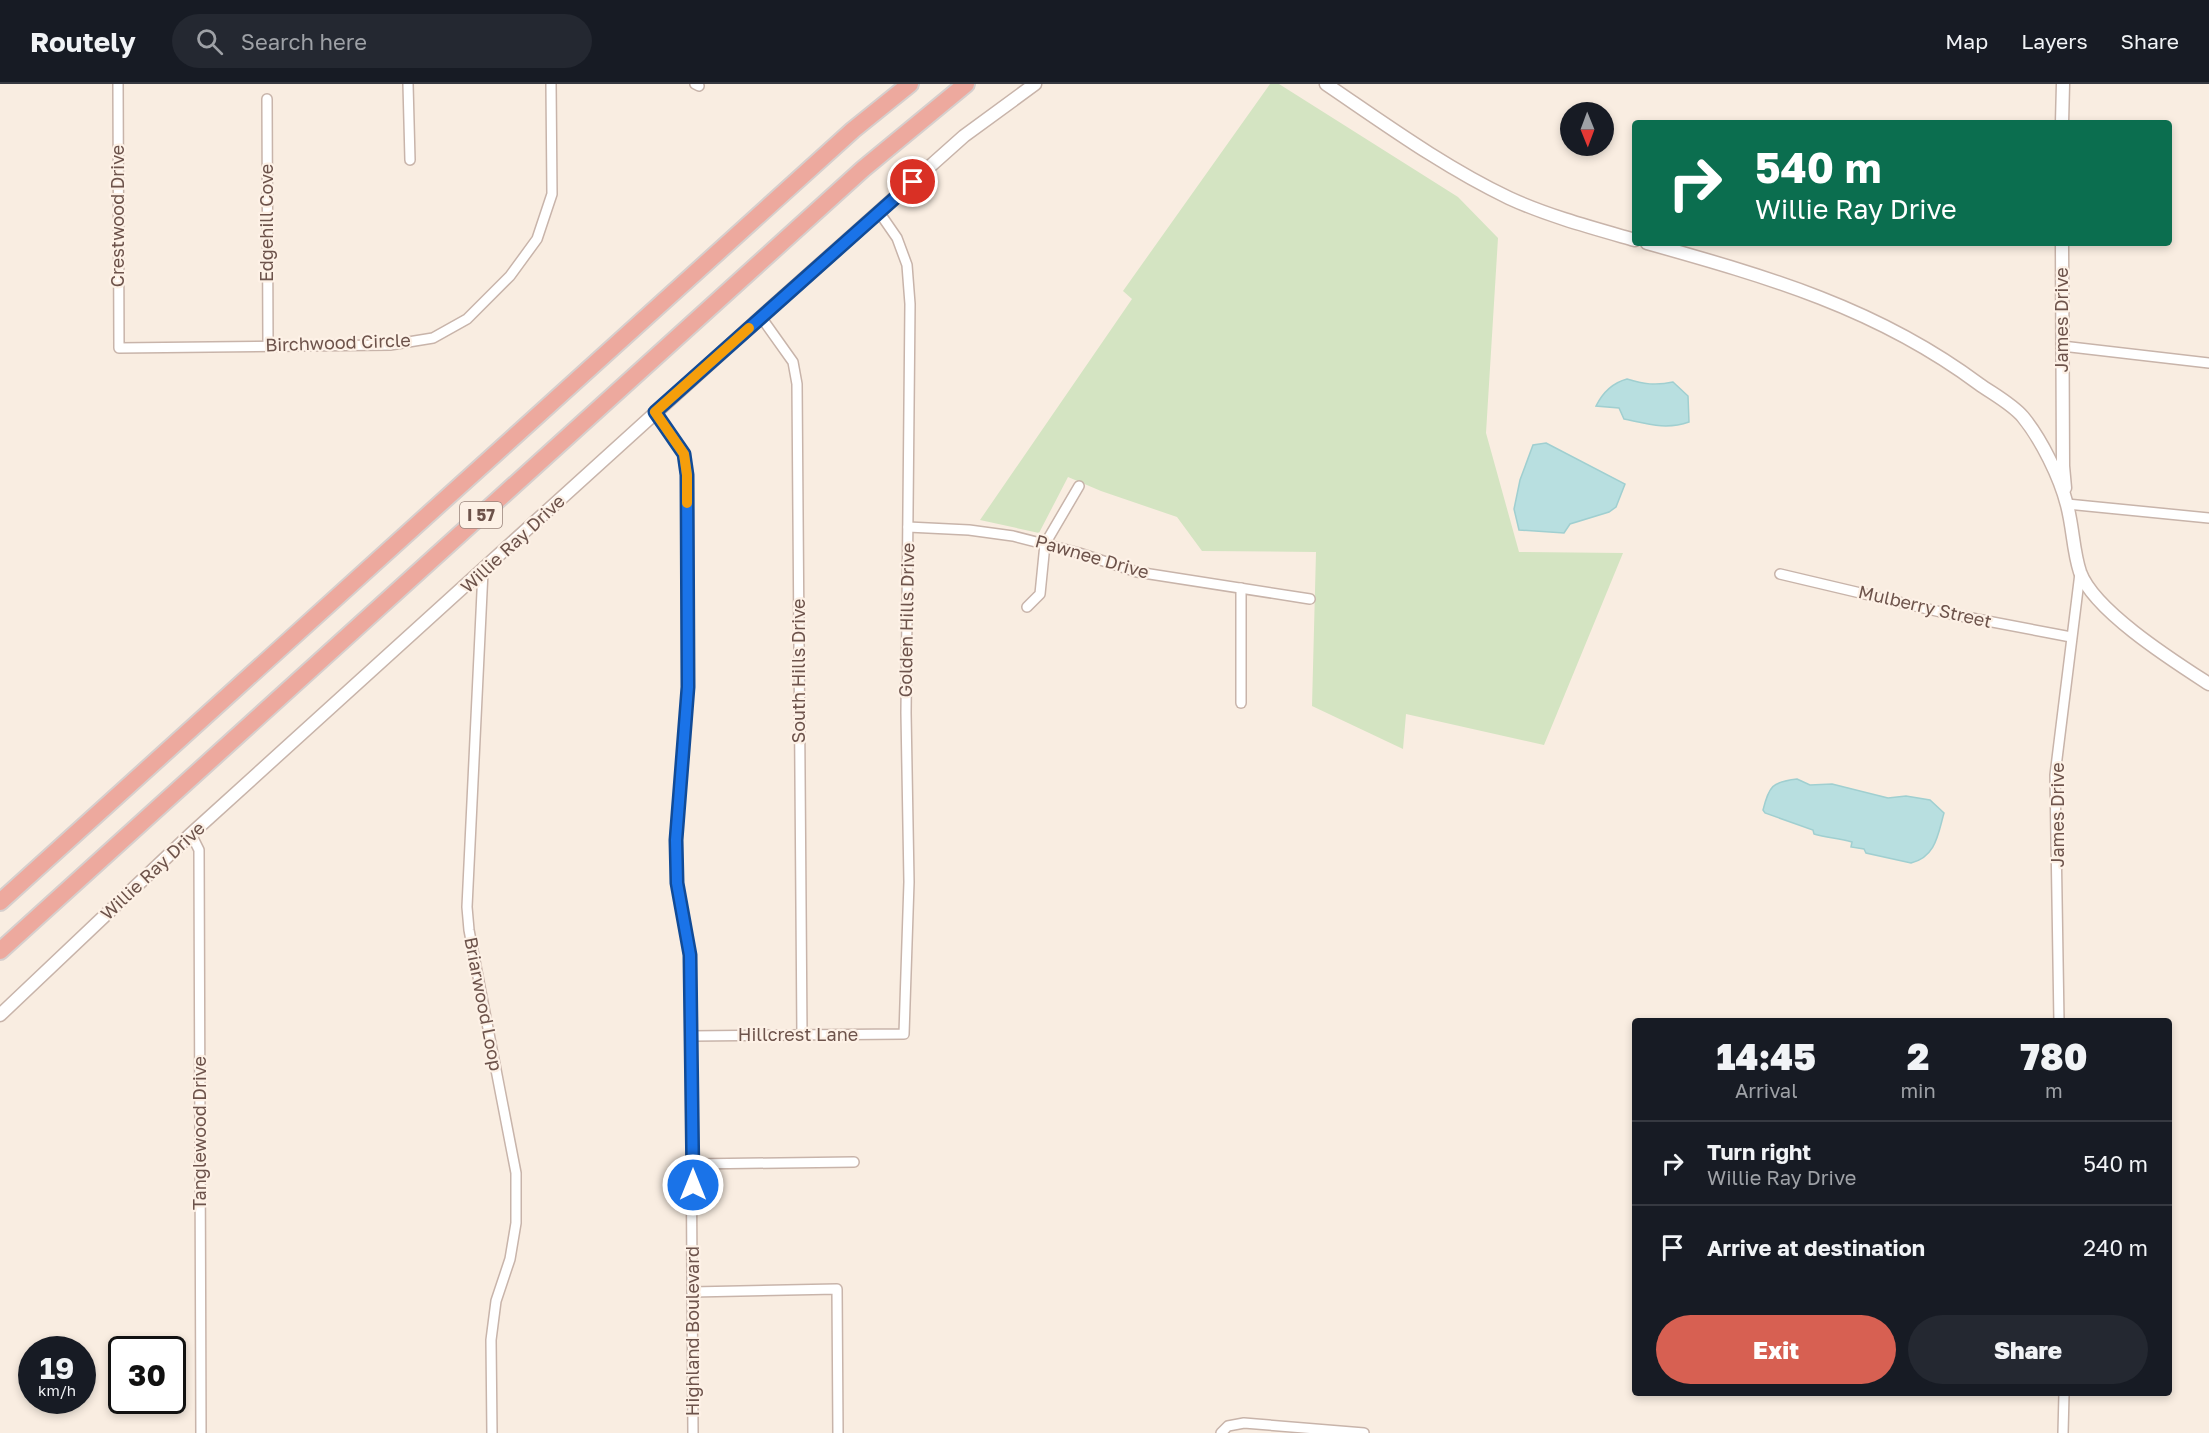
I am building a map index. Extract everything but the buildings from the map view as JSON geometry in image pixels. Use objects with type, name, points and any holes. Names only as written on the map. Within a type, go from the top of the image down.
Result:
[{"type":"highway","name":"I 57","points":[[0,902],[844,138],[910,84]]},
{"type":"highway","name":"I 57","points":[[0,951],[863,169],[966,84]]},
{"type":"street","name":"Crestwood Drive","points":[[118,84],[119,348]]},
{"type":"street","points":[[408,84],[410,160]]},
{"type":"street","name":"Birchwood Circle","points":[[119,348],[390,345],[434,338],[467,319],[510,276],[537,238],[552,194],[551,84]]},
{"type":"street","name":"Willie Ray Drive","points":[[0,1015],[191,834],[483,572],[655,412],[964,136],[1035,84]]},
{"type":"street","points":[[1326,84],[1451,168],[1510,199],[1632,239]]},
{"type":"street","points":[[2062,120],[2063,84]]},
{"type":"street","name":"Edgehill Cove","points":[[267,99],[268,346]]},
{"type":"street","name":"Golden Hills Drive","points":[[879,212],[897,238],[907,265],[911,339],[906,713],[909,882],[904,1034]]},
{"type":"street","points":[[1658,246],[1755,273],[1846,306],[1922,345],[2022,416],[2049,458],[2067,504],[2080,573],[2099,601],[2155,650],[2209,684]]},
{"type":"street","name":"James Drive","points":[[2062,246],[2063,466],[2067,504]]},
{"type":"street","name":"South Hills Drive","points":[[761,317],[793,362],[797,384],[802,1035]]},
{"type":"street","points":[[2062,346],[2209,363]]},
{"type":"street","name":"Highland Boulevard","points":[[655,412],[684,454],[687,475],[688,687],[676,840],[677,883],[690,955],[693,1433]]},
{"type":"street","points":[[1027,607],[1040,594],[1045,544],[1078,486]]},
{"type":"street","points":[[2067,504],[2209,518]]},
{"type":"street","name":"Pawnee Drive","points":[[908,527],[969,530],[1014,536],[1137,572],[1310,599]]},
{"type":"street","name":"Briarwood Loop","points":[[483,572],[467,907],[469,930],[516,1183],[516,1222],[510,1259],[496,1301],[491,1340],[492,1433]]},
{"type":"street","name":"James Drive","points":[[2059,1018],[2055,775],[2080,573]]},
{"type":"street","name":"Mulberry Street","points":[[1780,574],[1944,613],[2071,638]]},
{"type":"street","points":[[1241,588],[1241,703]]},
{"type":"street","name":"Tanglewood Drive","points":[[191,834],[200,850],[201,1433]]},
{"type":"street","name":"Hillcrest Lane","points":[[692,1036],[904,1034]]},
{"type":"street","points":[[693,1164],[854,1162]]},
{"type":"street","points":[[692,1292],[837,1289],[838,1433]]},
{"type":"street","points":[[2063,1433],[2064,1396]]},
{"type":"street","points":[[1225,1430],[1244,1423],[1364,1433]]},
{"type":"green space","points":[[1270,84],[1279,84],[1458,197],[1498,238],[1486,433],[1519,552],[1623,553],[1544,745],[1406,714],[1403,749],[1312,706],[1316,552],[1202,551],[1177,517],[1068,477],[1039,533],[980,520],[1132,299],[1123,291]]},
{"type":"water","points":[[1627,379],[1650,384],[1673,382],[1688,396],[1689,422],[1673,426],[1649,424],[1624,419],[1619,408],[1596,406],[1608,389]]},
{"type":"water","points":[[1546,443],[1625,484],[1616,507],[1609,512],[1570,524],[1564,533],[1519,530],[1514,509],[1520,480],[1533,445]]},
{"type":"water","points":[[1797,779],[1810,785],[1832,784],[1888,798],[1906,796],[1930,800],[1944,813],[1935,844],[1926,856],[1911,863],[1866,853],[1864,849],[1851,847],[1852,842],[1814,834],[1813,830],[1765,813],[1763,810],[1770,790],[1777,784]]},
{"type":"slow traffic","points":[[687,503],[684,454],[655,412],[749,328]]},
{"type":"route","points":[[693,1185],[690,955],[677,883],[676,840],[685,749],[688,687],[687,475],[684,454],[655,412],[913,182]]}]
